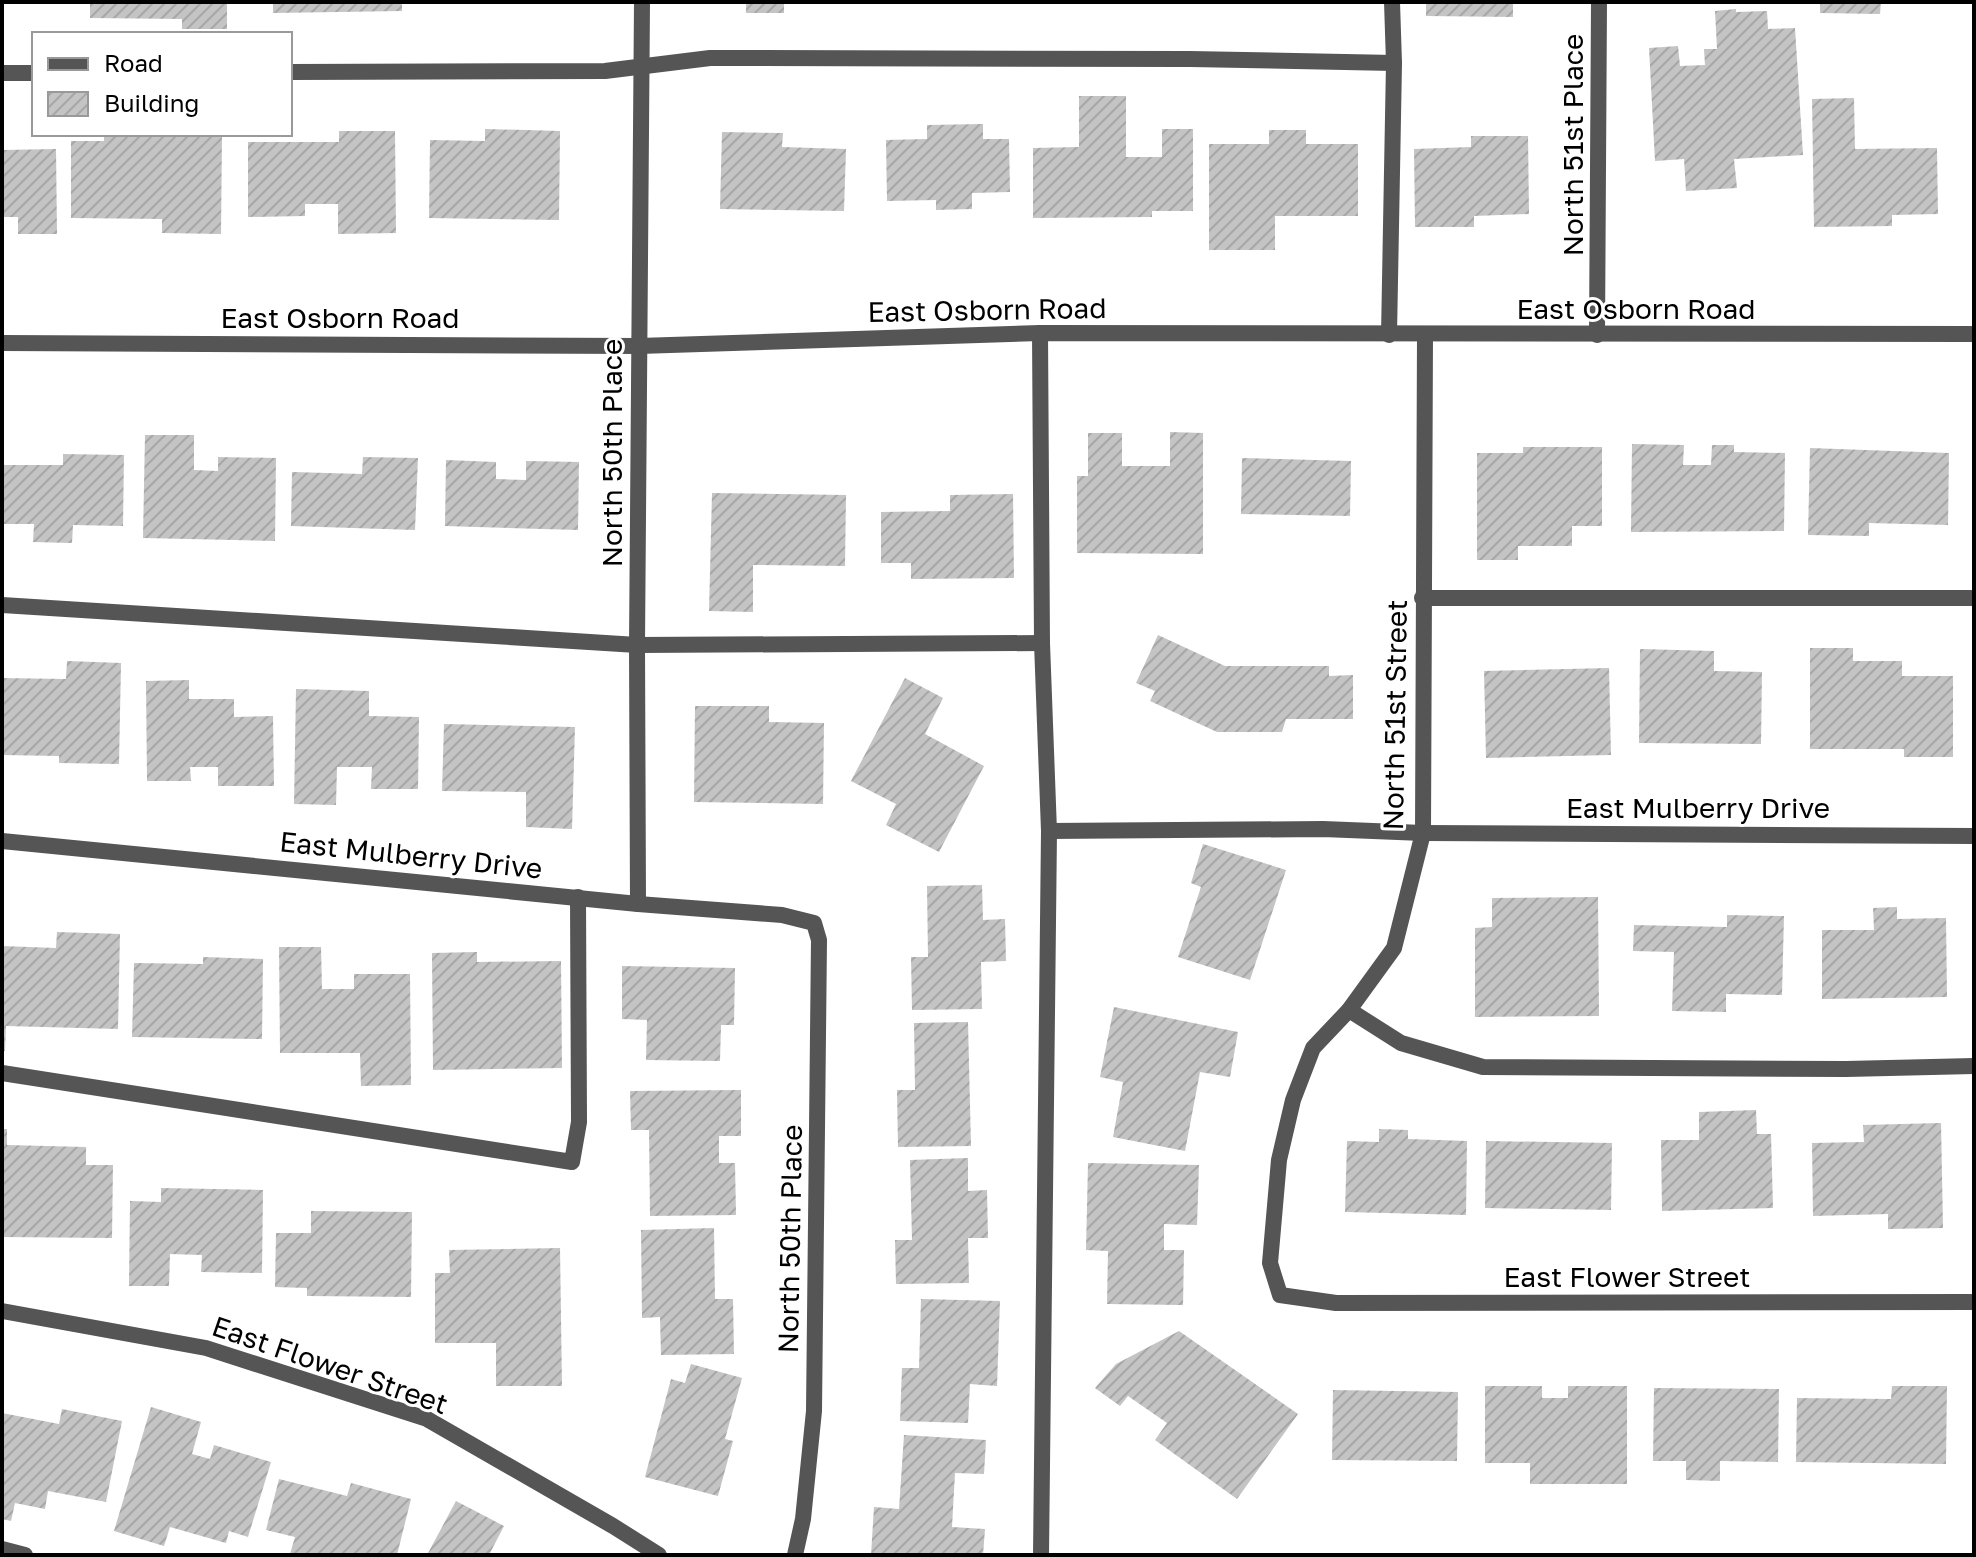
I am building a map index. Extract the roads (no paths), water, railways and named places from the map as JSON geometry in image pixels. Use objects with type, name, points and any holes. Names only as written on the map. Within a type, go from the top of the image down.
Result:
[{"type":"street","name":"North 50th Place","points":[[638,904],[642,2]]},
{"type":"street","points":[[1389,335],[1394,63],[1392,2]]},
{"type":"street","name":"North 51st Place","points":[[1597,335],[1599,2]]},
{"type":"street","points":[[292,72],[589,71],[643,68],[710,58],[1190,59],[1394,63]]},
{"type":"street","points":[[2,73],[32,73]]},
{"type":"street","points":[[1040,333],[1042,643],[1049,831],[1041,1555]]},
{"type":"street","name":"East Osborn Road","points":[[2,343],[639,346],[1040,333],[1974,334]]},
{"type":"street","name":"North 51st Street","points":[[1280,1295],[1270,1263],[1279,1160],[1293,1100],[1313,1048],[1349,1010],[1394,948],[1423,833],[1425,335]]},
{"type":"street","points":[[1422,598],[1974,598]]},
{"type":"street","points":[[2,605],[637,645],[1042,643]]},
{"type":"street","name":"East Mulberry Drive","points":[[1049,831],[1323,829],[1423,833],[1974,836]]},
{"type":"street","name":"East Mulberry Drive","points":[[2,841],[638,904],[782,915],[814,923]]},
{"type":"street","points":[[2,1073],[572,1162],[579,1122],[578,897]]},
{"type":"street","name":"North 50th Place","points":[[795,1555],[803,1519],[814,1411],[819,940],[814,923]]},
{"type":"street","points":[[1349,1010],[1401,1043],[1483,1067],[1846,1069],[1974,1066]]},
{"type":"street","name":"East Flower Street","points":[[1280,1295],[1336,1303],[1974,1302]]},
{"type":"street","name":"East Flower Street","points":[[2,1311],[206,1348],[427,1419],[659,1555]]},
{"type":"street","points":[[2,1549],[25,1555]]}]
